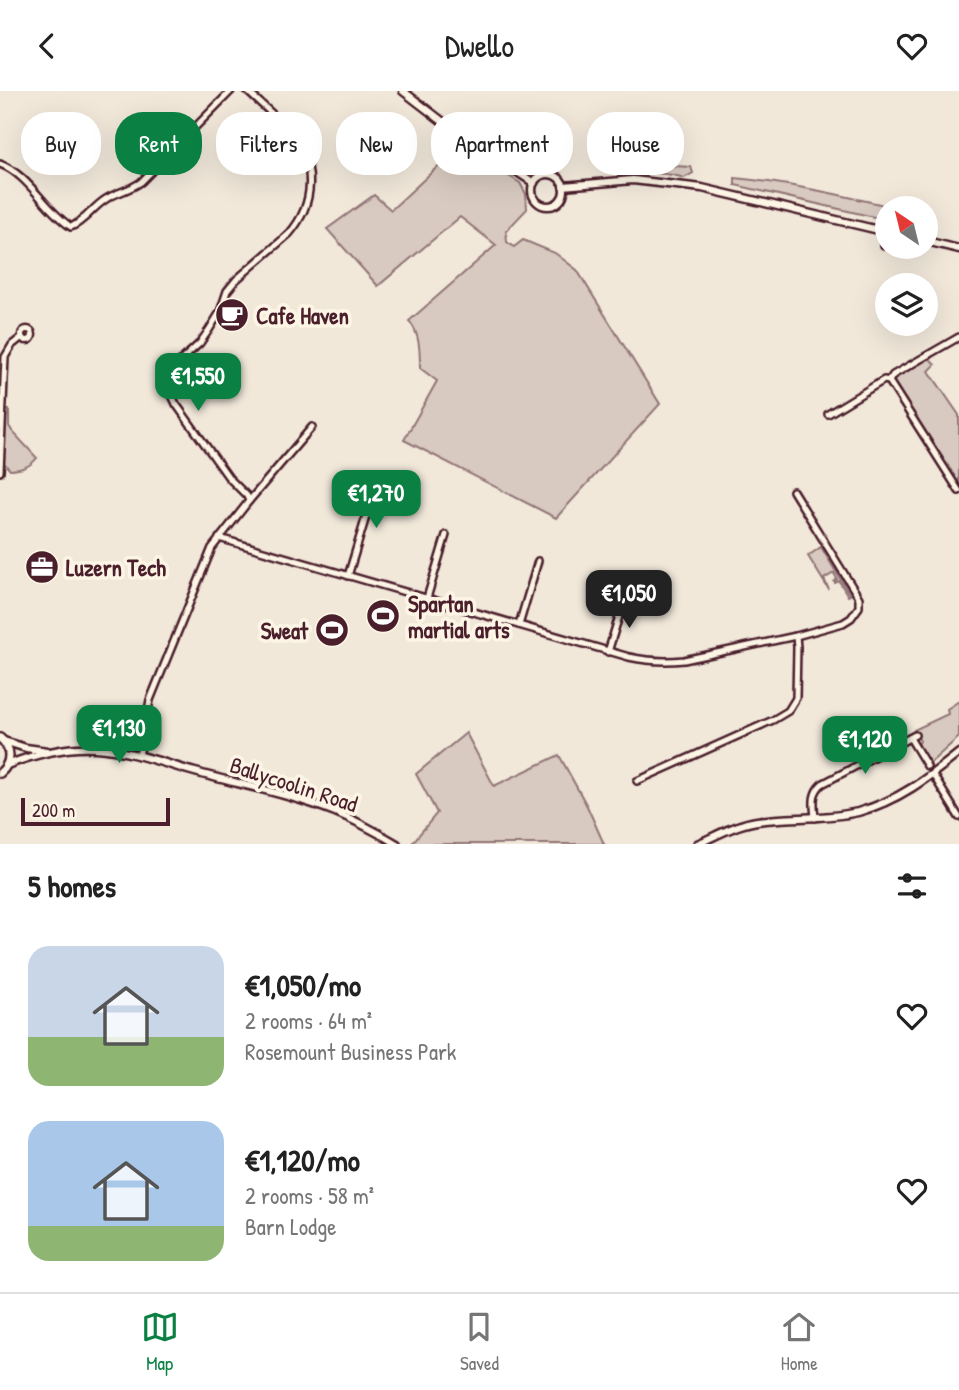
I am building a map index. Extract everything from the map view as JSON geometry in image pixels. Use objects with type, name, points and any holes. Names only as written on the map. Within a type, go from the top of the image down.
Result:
[{"type":"main road","points":[[0,773],[7,765],[9,755],[2,740]]},
{"type":"street","points":[[0,164],[9,167],[71,227],[77,225],[110,196],[130,190],[141,182],[230,91]]},
{"type":"street","points":[[247,91],[290,131],[302,149],[310,180],[307,203],[289,234],[227,291],[220,312],[209,330],[200,343],[176,365],[169,380],[169,389],[182,414],[249,501]]},
{"type":"street","points":[[403,91],[455,131],[534,183]]},
{"type":"street","points":[[553,175],[564,186],[562,198],[548,207],[539,204],[532,191],[534,183],[542,176],[553,175]]},
{"type":"street","points":[[564,186],[633,180],[702,188],[875,229]]},
{"type":"street","points":[[938,244],[959,249]]},
{"type":"street","points":[[0,472],[5,357],[12,345],[22,337]]},
{"type":"street","points":[[828,414],[959,337]]},
{"type":"street","points":[[889,380],[959,491]]},
{"type":"street","points":[[139,756],[156,682],[212,548],[312,427]]},
{"type":"street","points":[[348,576],[378,477]]},
{"type":"street","points":[[219,538],[608,652],[643,660],[684,660],[796,636],[848,620],[857,611],[859,603],[856,593],[793,491]]},
{"type":"street","points":[[427,598],[446,535]]},
{"type":"street","points":[[519,625],[538,561]]},
{"type":"street","points":[[608,652],[624,600]]},
{"type":"street","points":[[637,781],[788,711],[796,698],[796,636]]},
{"type":"street","points":[[815,818],[814,795],[822,784],[913,736],[927,766]]},
{"type":"street","name":"Ballycoolin Road","points":[[2,740],[26,748],[52,751],[96,748],[139,756],[316,805],[367,826],[397,844]]},
{"type":"street","name":"Ballycoolin Road","points":[[7,765],[52,751]]},
{"type":"street","points":[[697,844],[754,821],[815,818],[860,811],[878,805],[916,786],[959,753]]},
{"type":"street","points":[[933,775],[959,817]]},
{"type":"shaded area","points":[[684,167],[691,167],[693,173],[684,178],[672,175],[684,175]]},
{"type":"shaded area","points":[[431,173],[431,175],[507,175],[520,183],[526,194],[527,209],[506,231],[507,242],[514,247],[523,240],[555,253],[577,270],[660,404],[556,518],[404,440],[437,381],[420,368],[417,337],[409,321],[496,245],[460,217],[378,286],[327,229],[374,195],[391,210]]},
{"type":"shaded area","points":[[735,178],[755,180],[875,203],[875,217],[735,185]]},
{"type":"shaded area","points":[[928,356],[935,365],[929,371],[959,415],[959,486],[894,382],[896,376]]},
{"type":"shaded area","points":[[6,410],[9,410],[9,426],[12,431],[37,458],[22,469],[10,470],[4,463]]},
{"type":"shaded area","points":[[821,547],[850,595],[848,596],[839,581],[834,582],[837,579],[834,573],[824,579],[829,590],[808,556]]},
{"type":"shaded area","points":[[959,701],[959,737],[929,764],[917,746],[920,741],[914,730],[948,714],[947,709]]},
{"type":"shaded area","points":[[466,733],[494,786],[559,755],[604,844],[413,842],[437,813],[416,774]]},
{"type":"place","name":"Cafe Haven","points":[[232,315]]},
{"type":"place","name":"Luzern Tech","points":[[42,567]]},
{"type":"place","name":"Spartan martial arts","points":[[383,616]]},
{"type":"place","name":"Sweat","points":[[332,630]]}]
